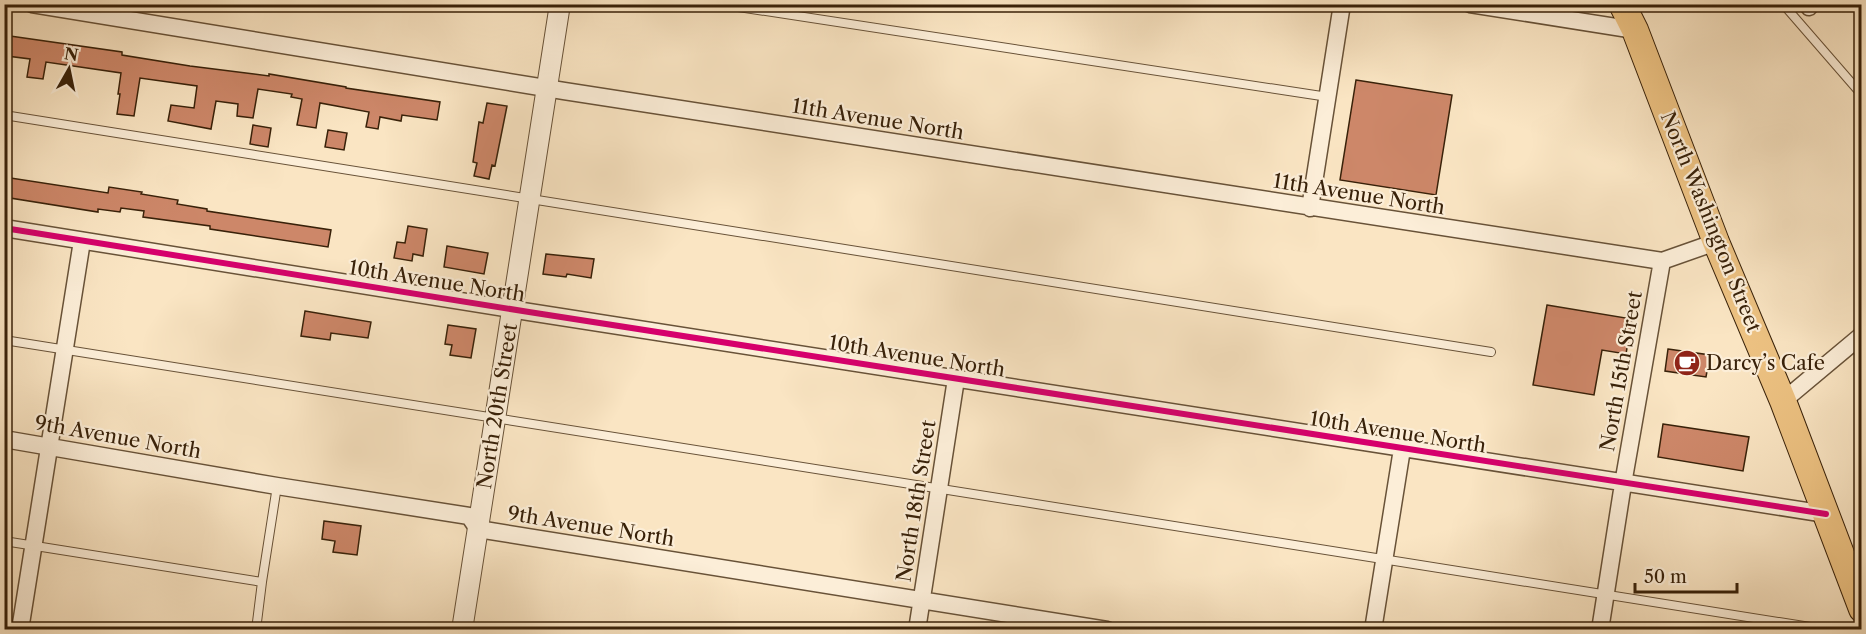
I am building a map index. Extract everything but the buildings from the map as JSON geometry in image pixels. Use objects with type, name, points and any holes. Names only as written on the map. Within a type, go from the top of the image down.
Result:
[{"type":"main road","name":"North Washington Street","points":[[1622,4],[1635,30],[1716,242],[1783,401],[1862,609]]},
{"type":"street","name":"11th Avenue North","points":[[32,4],[547,88],[1662,261],[1716,242]]},
{"type":"street","name":"North 20th Street","points":[[462,630],[560,4]]},
{"type":"street","points":[[1310,208],[1342,4]]},
{"type":"street","points":[[1470,4],[1635,30]]},
{"type":"street","name":"10th Avenue North","points":[[4,228],[512,310],[1826,514]]},
{"type":"street","points":[[21,630],[82,240]]},
{"type":"street","name":"North 15th Street","points":[[1600,630],[1662,261]]},
{"type":"street","points":[[1783,401],[1862,335]]},
{"type":"street","name":"North 18th Street","points":[[917,630],[956,379]]},
{"type":"street","name":"9th Avenue North","points":[[4,439],[469,516],[478,529],[1107,630]]},
{"type":"street","points":[[1373,630],[1402,449]]},
{"type":"lane","points":[[719,4],[1328,97]]},
{"type":"lane","points":[[1783,4],[1862,95]]},
{"type":"lane","points":[[4,115],[1491,351]]},
{"type":"lane","points":[[4,340],[1829,630]]},
{"type":"lane","points":[[256,630],[277,486]]},
{"type":"lane","points":[[4,541],[262,582]]},
{"type":"cycle path","points":[[4,228],[1826,514]]},
{"type":"place","name":"Darcy’s Cafe","points":[[1687,363]]}]
